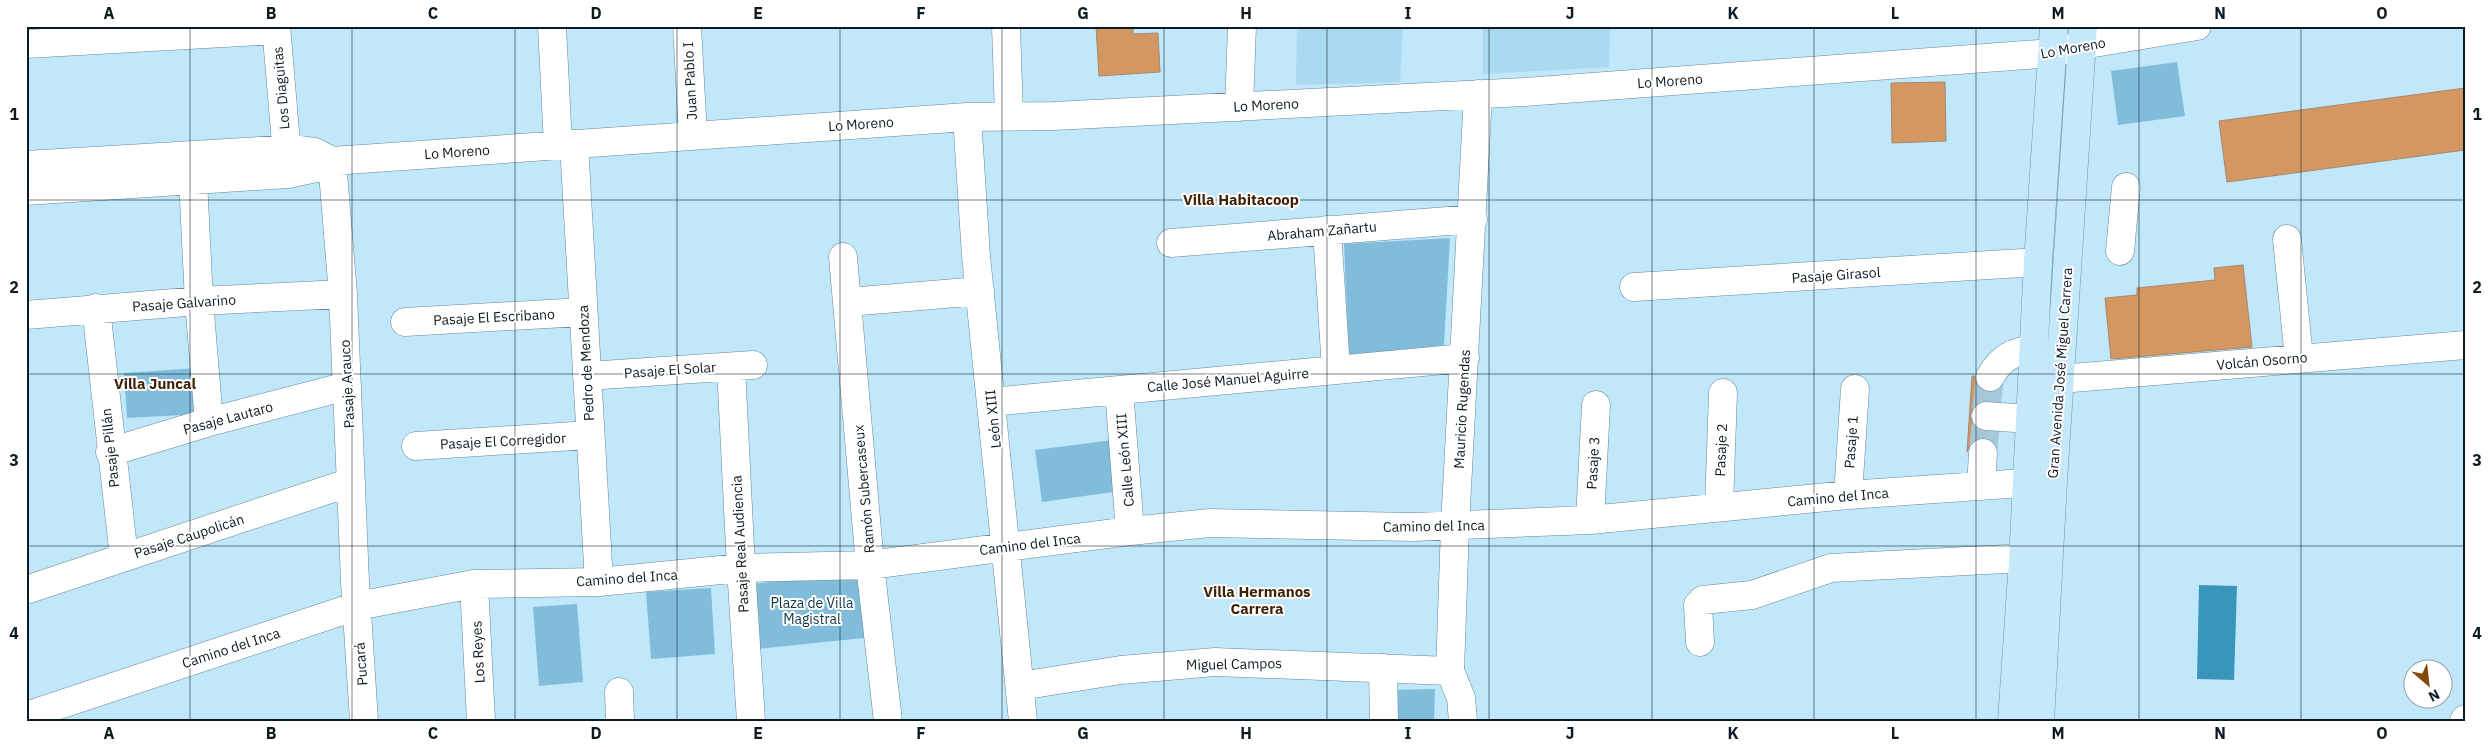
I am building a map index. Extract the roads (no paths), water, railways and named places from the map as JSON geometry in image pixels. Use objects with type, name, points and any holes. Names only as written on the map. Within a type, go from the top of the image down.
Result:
[{"type":"main road","name":"Gran Avenida José Miguel Carrera","points":[[2040,721],[2040,482],[2030,419],[2038,262],[2054,26]]},
{"type":"main road","name":"Gran Avenida José Miguel Carrera","points":[[2012,721],[2023,561],[2060,379],[2083,36]]},
{"type":"street","name":"Pedro de Mendoza","points":[[552,26],[583,312],[599,582]]},
{"type":"street","name":"Juan Pablo I","points":[[687,26],[693,136]]},
{"type":"street","points":[[1006,26],[1009,116]]},
{"type":"street","points":[[1238,107],[1242,26]]},
{"type":"street","name":"Lo Moreno","points":[[26,191],[193,180],[287,162],[315,152],[332,161],[967,117],[1238,107],[1478,94],[2052,53],[2083,36],[2198,26]]},
{"type":"street","points":[[26,44],[276,28]]},
{"type":"street","name":"Los Diaguitas","points":[[276,28],[287,162]]},
{"type":"street","name":"Mauricio Rugendas","points":[[1462,721],[1461,698],[1450,671],[1455,526],[1473,218],[1478,94]]},
{"type":"street","name":"León XIII","points":[[967,117],[980,291],[1023,721]]},
{"type":"street","name":"Pasaje Arauco","points":[[332,161],[343,294],[357,606]]},
{"type":"street","name":"Lo Moreno","points":[[26,165],[287,162]]},
{"type":"street","points":[[193,180],[208,422]]},
{"type":"street","points":[[2120,251],[2126,187]]},
{"type":"street","name":"Abraham Zañartu","points":[[1171,243],[1473,218]]},
{"type":"street","points":[[1327,230],[1336,369]]},
{"type":"street","points":[[2287,239],[2299,358]]},
{"type":"street","name":"Ramón Subercaseux","points":[[844,257],[870,565],[888,721]]},
{"type":"street","name":"Pasaje Girasol","points":[[1634,287],[2038,262]]},
{"type":"street","points":[[848,302],[980,291]]},
{"type":"street","name":"Pasaje Galvarino","points":[[26,315],[199,301],[343,294]]},
{"type":"street","name":"Pasaje Pillán","points":[[96,308],[110,452],[124,558]]},
{"type":"street","name":"Pasaje El Escribano","points":[[405,322],[583,312]]},
{"type":"street","name":"Volcán Osorno","points":[[2060,379],[2465,345]]},
{"type":"street","points":[[1990,377],[2001,361],[2008,356],[2016,352],[2034,350]]},
{"type":"street","name":"Calle José Manuel Aguirre","points":[[991,402],[1465,358]]},
{"type":"street","name":"Pasaje El Solar","points":[[587,376],[742,366]]},
{"type":"street","name":"Pasaje Real Audiencia","points":[[742,366],[741,568],[751,721]]},
{"type":"street","name":"Pasaje Lautaro","points":[[110,452],[208,422],[347,386]]},
{"type":"street","name":"Pasaje 1","points":[[1848,495],[1854,389]]},
{"type":"street","name":"Calle León XIII","points":[[1119,390],[1130,531]]},
{"type":"street","name":"Pasaje 2","points":[[1719,507],[1723,393]]},
{"type":"street","name":"Pasaje 3","points":[[1590,520],[1596,405]]},
{"type":"street","points":[[1986,416],[2030,419]]},
{"type":"street","name":"Pasaje El Corregidor","points":[[416,446],[590,436]]},
{"type":"street","points":[[1981,486],[1983,453]]},
{"type":"street","name":"Pasaje Caupolicán","points":[[26,590],[351,482]]},
{"type":"street","name":"Camino del Inca","points":[[26,716],[357,606],[474,584],[599,582],[741,568],[870,565],[1130,531],[1210,523],[1371,528],[1590,520],[1848,495],[2040,482]]},
{"type":"street","points":[[1700,642],[1698,605],[1703,600],[1752,595],[1831,568],[2006,559],[2023,561]]},
{"type":"street","name":"Los Reyes","points":[[474,584],[482,721]]},
{"type":"street","name":"Pucará","points":[[357,606],[364,721]]},
{"type":"street","name":"Miguel Campos","points":[[1020,686],[1121,670],[1215,662],[1450,671]]},
{"type":"street","points":[[1383,668],[1384,721]]},
{"type":"street","points":[[618,692],[620,721]]},
{"type":"tunnel","points":[[1986,410],[1990,377]]},
{"type":"tunnel","points":[[1983,453],[1986,421]]},
{"type":"district","name":"Villa Habitacoop","points":[[1241,199]]},
{"type":"district","name":"Villa Juncal","points":[[155,383]]},
{"type":"district","name":"Villa Hermanos Carrera","points":[[1257,600]]},
{"type":"park label","name":"Plaza de Villa Magistral","points":[[812,612]]}]
